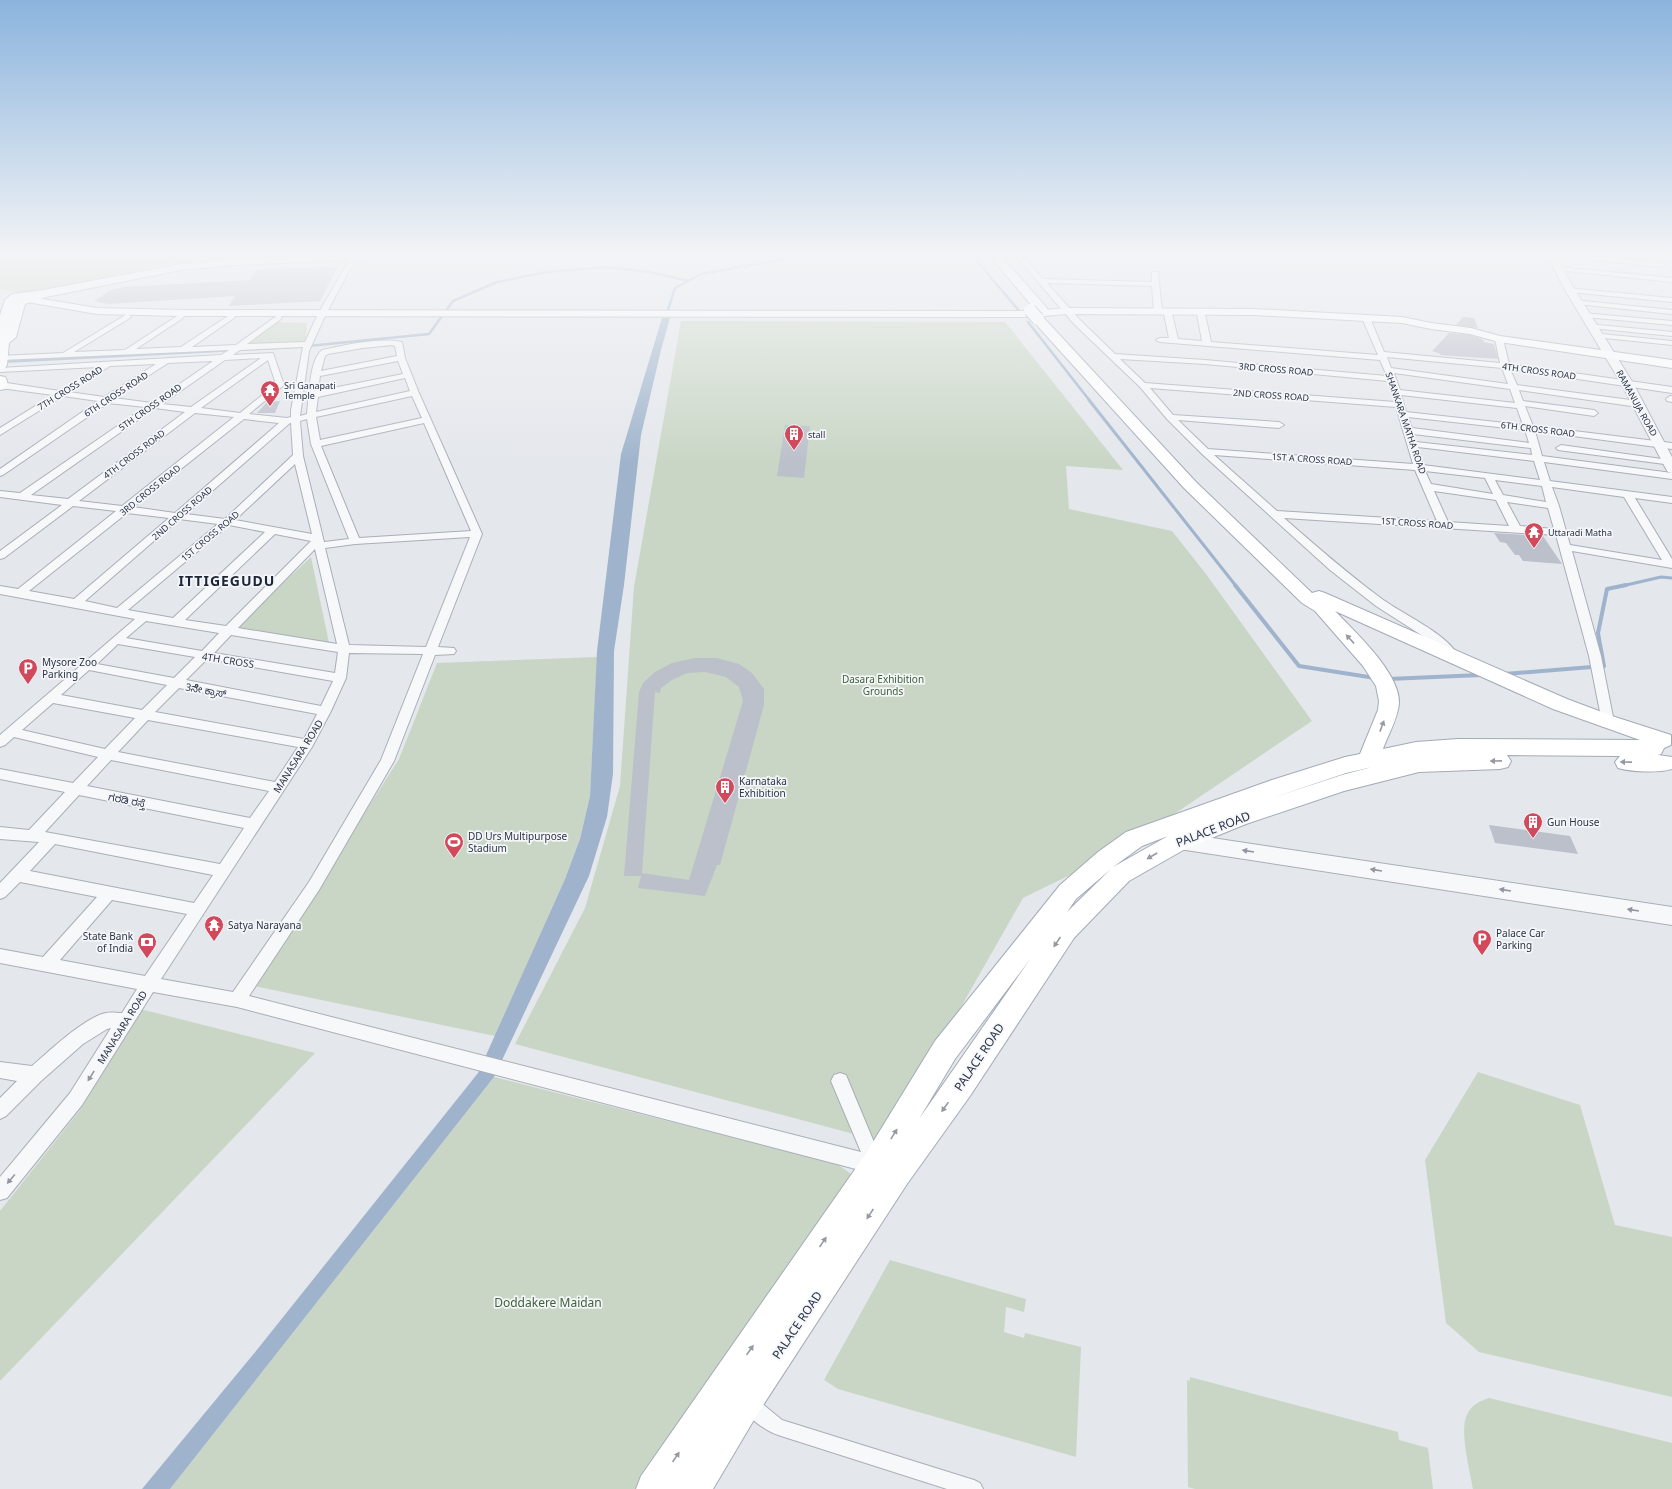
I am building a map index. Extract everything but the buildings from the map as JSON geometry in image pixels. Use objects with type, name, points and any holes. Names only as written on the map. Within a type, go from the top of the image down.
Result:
[{"type":"main road","points":[[1,363],[1,338],[5,324]]},
{"type":"main road","points":[[1048,324],[1190,485],[1316,601],[1376,668],[1388,690],[1389,701],[1377,766]]},
{"type":"main road","points":[[1413,324],[1458,336],[1486,340],[1499,339],[1672,364]]},
{"type":"main road","points":[[0,380],[0,386]]},
{"type":"main road","points":[[1316,601],[1452,655],[1560,704],[1608,722],[1665,751]]},
{"type":"main road","points":[[654,1489],[875,1165],[946,1050],[1068,892],[1106,859],[1134,839],[1316,774],[1345,765],[1377,766],[1416,750],[1458,747],[1665,751]]},
{"type":"main road","name":"PALACE ROAD","points":[[693,1489],[746,1401],[897,1174],[960,1086],[1065,930],[1121,874],[1179,841],[1238,818],[1327,788],[1377,766]]},
{"type":"street","points":[[64,355],[113,324]]},
{"type":"street","name":"7TH CROSS ROAD","points":[[0,432],[167,324]]},
{"type":"street","name":"6TH CROSS ROAD","points":[[0,473],[219,324]]},
{"type":"street","name":"5TH CROSS ROAD","points":[[21,497],[237,348],[268,324]]},
{"type":"street","name":"MANASARA ROAD","points":[[0,1192],[76,1099],[149,984],[307,744],[325,711],[340,678],[344,649],[291,421],[295,410],[306,349],[317,324]]},
{"type":"street","points":[[1081,324],[1143,385],[1170,417],[1205,452],[1334,568],[1380,603],[1433,637],[1452,655]]},
{"type":"street","points":[[1168,324],[1174,341]]},
{"type":"street","points":[[1202,324],[1203,351]]},
{"type":"street","name":"SHANKARA MATHA ROAD","points":[[1369,324],[1392,379],[1419,467],[1429,487],[1444,525]]},
{"type":"street","points":[[1591,326],[1672,334]]},
{"type":"street","name":"RAMANUJA ROAD","points":[[1591,326],[1627,383],[1638,404],[1666,445],[1670,466]]},
{"type":"street","points":[[1597,335],[1672,344]]},
{"type":"street","points":[[1499,339],[1505,366],[1529,428],[1538,459],[1548,484],[1595,656],[1608,722]]},
{"type":"street","name":"4TH CROSS ROAD","points":[[1160,340],[1174,341],[1203,351],[1383,356],[1505,366],[1627,383],[1671,396]]},
{"type":"street","points":[[237,1000],[314,886],[387,761],[432,651],[477,534],[415,394],[409,375],[401,358],[399,344],[396,343],[385,343],[325,352],[321,355],[316,374],[311,417],[316,444],[355,541]]},
{"type":"street","points":[[1,363],[64,355],[122,355],[183,350],[237,348],[306,349]]},
{"type":"street","points":[[291,354],[306,349]]},
{"type":"street","name":"3RD CROSS ROAD","points":[[1112,356],[1203,351],[1392,379]]},
{"type":"street","points":[[1,363],[108,364],[226,355],[274,355]]},
{"type":"street","name":"3RD CROSS ROAD","points":[[19,594],[126,510],[280,385],[274,355]]},
{"type":"street","name":"4TH CROSS ROAD","points":[[0,556],[193,410],[274,355]]},
{"type":"street","points":[[316,374],[401,358]]},
{"type":"street","points":[[1388,370],[1638,404]]},
{"type":"street","points":[[313,395],[409,375]]},
{"type":"street","name":"2ND CROSS ROAD","points":[[1143,385],[1401,409]]},
{"type":"street","points":[[0,386],[152,406],[291,421],[415,394]]},
{"type":"street","points":[[1396,392],[1596,417]]},
{"type":"street","name":"6TH CROSS ROAD","points":[[1401,409],[1529,428],[1666,445]]},
{"type":"street","points":[[1170,417],[1279,425]]},
{"type":"street","points":[[316,444],[427,420]]},
{"type":"street","name":"2ND CROSS ROAD","points":[[76,603],[291,421]]},
{"type":"street","points":[[1407,430],[1534,446]]},
{"type":"street","points":[[1413,444],[1672,476]]},
{"type":"street","points":[[1561,448],[1670,466]]},
{"type":"street","name":"1ST A CROSS ROAD","points":[[1205,452],[1419,467],[1672,500]]},
{"type":"street","name":"1ST CROSS ROAD","points":[[119,612],[227,522],[298,456]]},
{"type":"street","points":[[1488,475],[1516,529]]},
{"type":"street","points":[[1429,487],[1554,506]]},
{"type":"street","points":[[0,494],[227,522],[272,530],[319,542],[477,534]]},
{"type":"street","points":[[1628,495],[1671,564]]},
{"type":"street","name":"1ST CROSS ROAD","points":[[1274,514],[1560,532]]},
{"type":"street","points":[[176,622],[272,530]]},
{"type":"street","points":[[32,836],[146,714],[319,542]]},
{"type":"street","points":[[1565,547],[1671,564]]},
{"type":"street","points":[[0,590],[76,603],[144,617],[344,649],[450,652]]},
{"type":"street","points":[[0,742],[144,617]]},
{"type":"street","name":"4TH CROSS","points":[[116,640],[340,678]]},
{"type":"street","name":"3ನೆೇ ಕ್ರಾಸ್","points":[[87,666],[325,711]]},
{"type":"street","points":[[51,698],[307,744]]},
{"type":"street","points":[[11,732],[109,755],[278,788]]},
{"type":"street","name":"ಗರಡಿ ರಸ್ತೆ","points":[[0,774],[255,825]]},
{"type":"street","points":[[0,833],[52,838],[224,871]]},
{"type":"street","points":[[0,893],[52,838]]},
{"type":"street","points":[[1179,841],[1672,916]]},
{"type":"street","points":[[17,875],[199,910]]},
{"type":"street","points":[[46,965],[109,893]]},
{"type":"street","points":[[0,956],[237,1000],[502,1067],[875,1165]]},
{"type":"street","points":[[0,1110],[35,1075],[77,1038],[105,1021],[127,1020]]},
{"type":"street","points":[[0,1070],[35,1075]]},
{"type":"street","points":[[840,1081],[875,1165]]},
{"type":"street","points":[[746,1401],[766,1419],[778,1427],[974,1489]]},
{"type":"green space","points":[[270,324],[307,324],[305,343],[242,346]]},
{"type":"green space","name":"Dasara Exhibition Grounds","points":[[680,324],[1007,324],[1123,470],[1066,466],[1069,509],[1172,531],[1206,574],[1312,721],[1121,850],[1023,898],[884,1142],[515,1044],[585,908],[620,786],[634,587]]},
{"type":"green space","points":[[311,557],[329,643],[235,628]]},
{"type":"green space","name":"DD Urs Multipurpose Stadium","points":[[597,657],[590,796],[580,839],[565,879],[495,1036],[254,986],[399,759],[437,663]]},
{"type":"green space","points":[[140,1009],[315,1053],[0,1381],[0,1211],[80,1110]]},
{"type":"green space","points":[[1478,1072],[1580,1105],[1615,1225],[1672,1237],[1672,1397],[1479,1352],[1446,1323],[1425,1160]]},
{"type":"green space","name":"Doddakere Maidan","points":[[494,1077],[837,1164],[851,1174],[855,1194],[635,1489],[170,1489]]},
{"type":"green space","points":[[890,1260],[1026,1299],[1024,1312],[1006,1307],[1004,1332],[1024,1338],[1025,1333],[1081,1347],[1076,1457],[838,1389],[824,1380]]},
{"type":"green space","points":[[1190,1377],[1398,1432],[1399,1440],[1428,1448],[1433,1489],[1195,1489],[1188,1487],[1187,1380],[1190,1381]]},
{"type":"green space","points":[[1489,1398],[1672,1443],[1672,1489],[1473,1489],[1466,1451],[1464,1430],[1465,1422],[1467,1415],[1473,1406]]},
{"type":"water","points":[[660,324],[668,324],[641,435],[624,585],[614,651],[613,774],[607,817],[589,876],[494,1077],[170,1489],[142,1489],[256,1351],[478,1073],[565,879],[580,839],[590,796],[597,651],[621,454]]},
{"type":"waterway","points":[[308,346],[429,334],[436,324]]},
{"type":"waterway","points":[[1030,324],[1090,401]]},
{"type":"waterway","points":[[0,362],[297,347]]},
{"type":"waterway","points":[[1089,400],[1236,586]]},
{"type":"waterway","points":[[1622,586],[1661,577],[1672,578]]},
{"type":"waterway","points":[[1235,585],[1299,666],[1375,678]]},
{"type":"waterway","points":[[1504,674],[1604,666],[1598,633],[1607,589],[1626,585]]},
{"type":"waterway","points":[[1388,679],[1481,675]]},
{"type":"place","name":"Sri Ganapati Temple","points":[[270,407]]},
{"type":"place","name":"stall","points":[[794,451]]},
{"type":"place","name":"Uttaradi Matha","points":[[1534,549]]},
{"type":"place","name":"Mysore Zoo Parking","points":[[28,685]]},
{"type":"place","name":"Karnataka Exhibition","points":[[725,804]]},
{"type":"place","name":"Gun House","points":[[1533,839]]},
{"type":"place","name":"DD Urs Multipurpose Stadium","points":[[454,859]]},
{"type":"place","name":"Satya Narayana","points":[[214,942]]},
{"type":"place","name":"Palace Car Parking","points":[[1482,956]]},
{"type":"place","name":"State Bank of India","points":[[147,959]]},
{"type":"district","name":"ITTIGEGUDU","points":[[227,580]]}]
